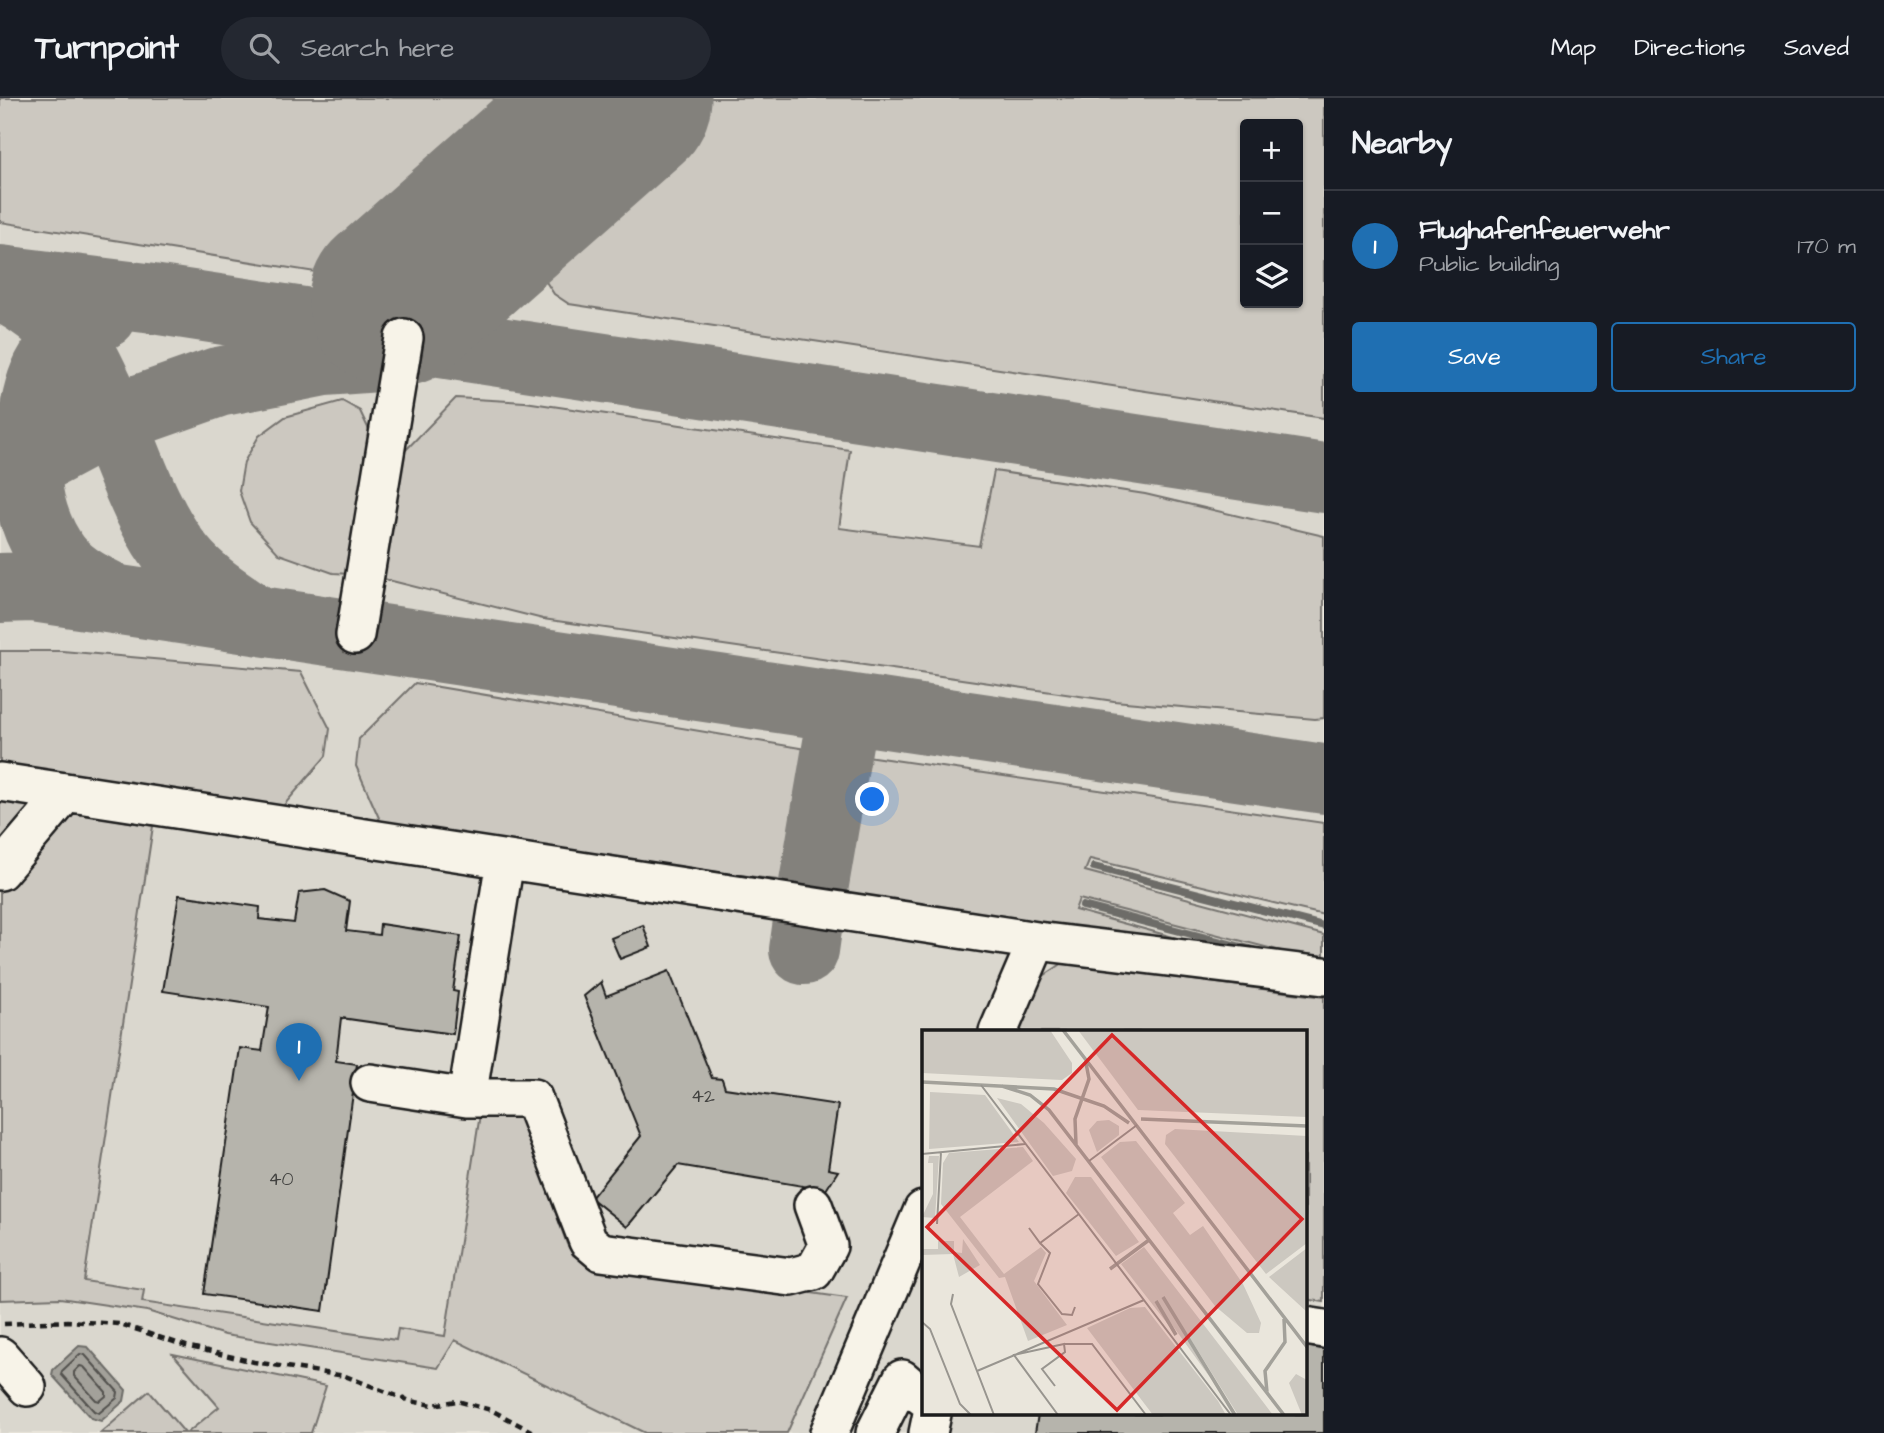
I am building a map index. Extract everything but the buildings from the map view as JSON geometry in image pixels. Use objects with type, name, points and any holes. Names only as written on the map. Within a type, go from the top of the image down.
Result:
[{"type":"lane","points":[[355,635],[404,338]]},
{"type":"lane","points":[[0,782],[1037,941],[1324,976]]},
{"type":"lane","points":[[0,871],[66,793]]},
{"type":"lane","points":[[467,1098],[505,860]]},
{"type":"lane","points":[[999,1030],[1037,941]]},
{"type":"lane","points":[[370,1083],[467,1098],[533,1098],[588,1241],[601,1252],[792,1277],[814,1270],[828,1246],[813,1205]]},
{"type":"lane","points":[[829,1433],[922,1212]]},
{"type":"lane","points":[[0,1356],[27,1387]]},
{"type":"lane","points":[[875,1433],[916,1378]]},
{"type":"path","points":[[0,1324],[67,1321],[120,1324],[197,1349],[254,1362],[345,1376],[410,1401],[433,1405],[457,1401],[491,1410],[536,1433]]},
{"type":"shaded area","points":[[0,98],[1324,98],[1324,1433],[0,1433]]},
{"type":"shaded area","points":[[0,98],[555,98],[353,278],[0,222]]},
{"type":"shaded area","points":[[693,98],[1324,98],[1324,418],[569,304],[554,294],[539,271],[537,243],[554,219]]},
{"type":"shaded area","points":[[456,398],[525,402],[850,450],[839,528],[979,546],[994,471],[1145,494],[1324,536],[1324,718],[1114,701],[543,619],[384,579],[401,455]]},
{"type":"shaded area","points":[[342,401],[360,411],[371,434],[351,574],[333,573],[279,554],[250,522],[239,491],[244,462],[259,436],[285,417]]},
{"type":"shaded area","points":[[0,651],[62,651],[301,672],[330,729],[326,756],[279,811],[0,768]]},
{"type":"shaded area","points":[[415,683],[818,751],[794,872],[785,881],[383,827],[356,766],[359,739]]},
{"type":"shaded area","points":[[853,754],[1324,823],[1324,915],[1090,859],[1085,871],[1324,935],[1324,962],[1079,899],[1075,910],[1224,951],[829,891]]},
{"type":"shaded area","points":[[0,793],[39,807],[0,856]]},
{"type":"shaded area","points":[[67,811],[153,826],[84,1281],[144,1290],[142,1302],[396,1340],[398,1329],[445,1336],[481,1108],[521,1116],[573,1255],[585,1261],[847,1298],[787,1433],[645,1433],[455,1340],[438,1368],[225,1335],[147,1311],[60,1298],[0,1300],[0,889]]},
{"type":"shaded area","points":[[1063,963],[1324,997],[1324,1302],[1307,1299],[1307,1030],[1011,1030],[1039,979]]},
{"type":"shaded area","points":[[173,1354],[326,1386],[311,1433],[187,1433],[219,1407]]},
{"type":"shaded area","points":[[149,1391],[185,1433],[101,1433]]},
{"type":"water","points":[[79,1346],[88,1347],[126,1390],[124,1401],[101,1421],[91,1418],[52,1375],[53,1370]]},
{"type":"waterway","points":[[1094,867],[1324,926]]},
{"type":"waterway","points":[[1083,906],[1253,950]]},
{"type":"taxiway","points":[[0,280],[146,298],[1324,478]]},
{"type":"taxiway","points":[[0,285],[45,314],[73,342],[95,381],[134,476],[167,541],[181,560],[216,593],[256,620]]},
{"type":"taxiway","points":[[103,314],[71,338],[47,370],[36,405],[28,450],[27,477],[30,502],[38,527],[57,560],[76,578],[115,599]]},
{"type":"taxiway","points":[[0,481],[113,419],[218,382],[324,361],[378,357]]},
{"type":"taxiway","points":[[0,588],[32,587],[1324,779]]},
{"type":"taxiway","points":[[804,950],[844,708]]},
{"type":"runway","points":[[395,301],[625,98]]},
{"type":"place","name":"Flughafenfeuerwehr","points":[[299,1081]]}]
